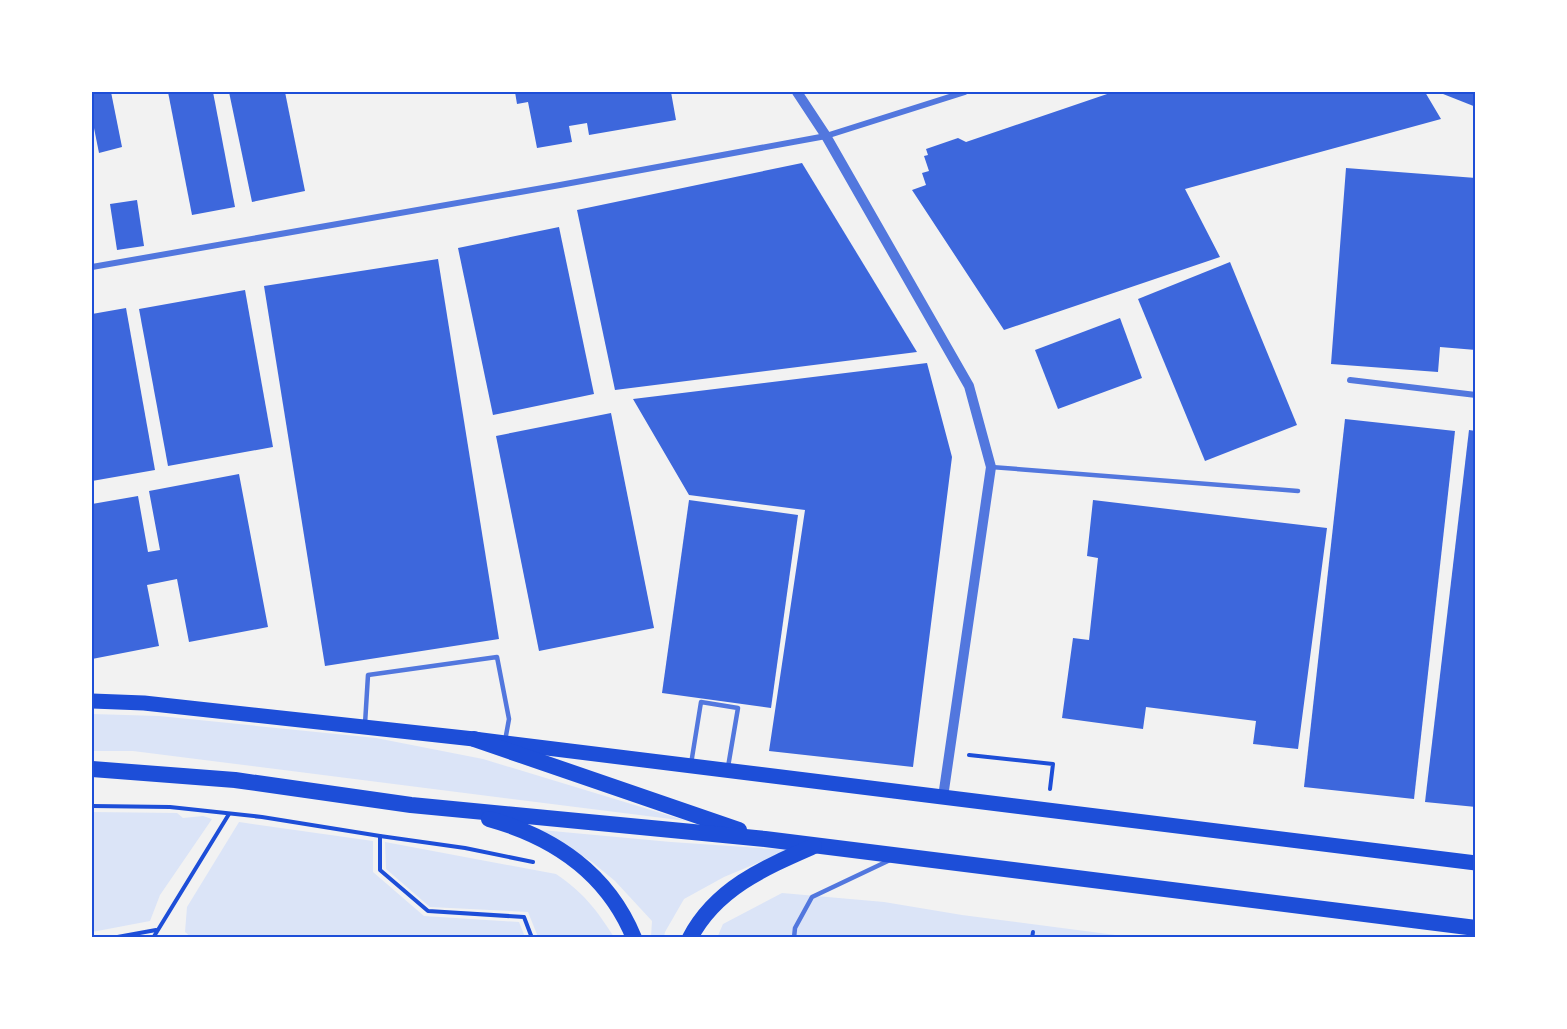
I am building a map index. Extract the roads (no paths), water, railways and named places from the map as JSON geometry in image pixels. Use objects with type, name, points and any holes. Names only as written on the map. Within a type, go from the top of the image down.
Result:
[{"type":"highway","points":[[474,739],[765,839]]},
{"type":"highway","points":[[92,769],[235,780],[411,805],[493,820],[539,838],[578,862],[606,888],[634,938]]},
{"type":"highway","points":[[411,805],[765,839],[1476,927]]},
{"type":"highway","points":[[690,938],[710,908],[739,883],[764,868],[815,845]]},
{"type":"main road","points":[[92,701],[144,703],[474,739],[1476,863]]},
{"type":"street","points":[[797,92],[826,136],[969,386],[991,467],[943,797]]},
{"type":"street","points":[[92,267],[826,136],[965,92]]},
{"type":"street","points":[[1350,380],[1476,395]]},
{"type":"lane","points":[[991,467],[1298,491]]},
{"type":"lane","points":[[365,727],[368,675],[496,657],[509,719],[504,743]]},
{"type":"lane","points":[[691,766],[701,702],[738,708],[728,771]]},
{"type":"lane","points":[[794,938],[795,928],[812,897],[898,856]]}]
